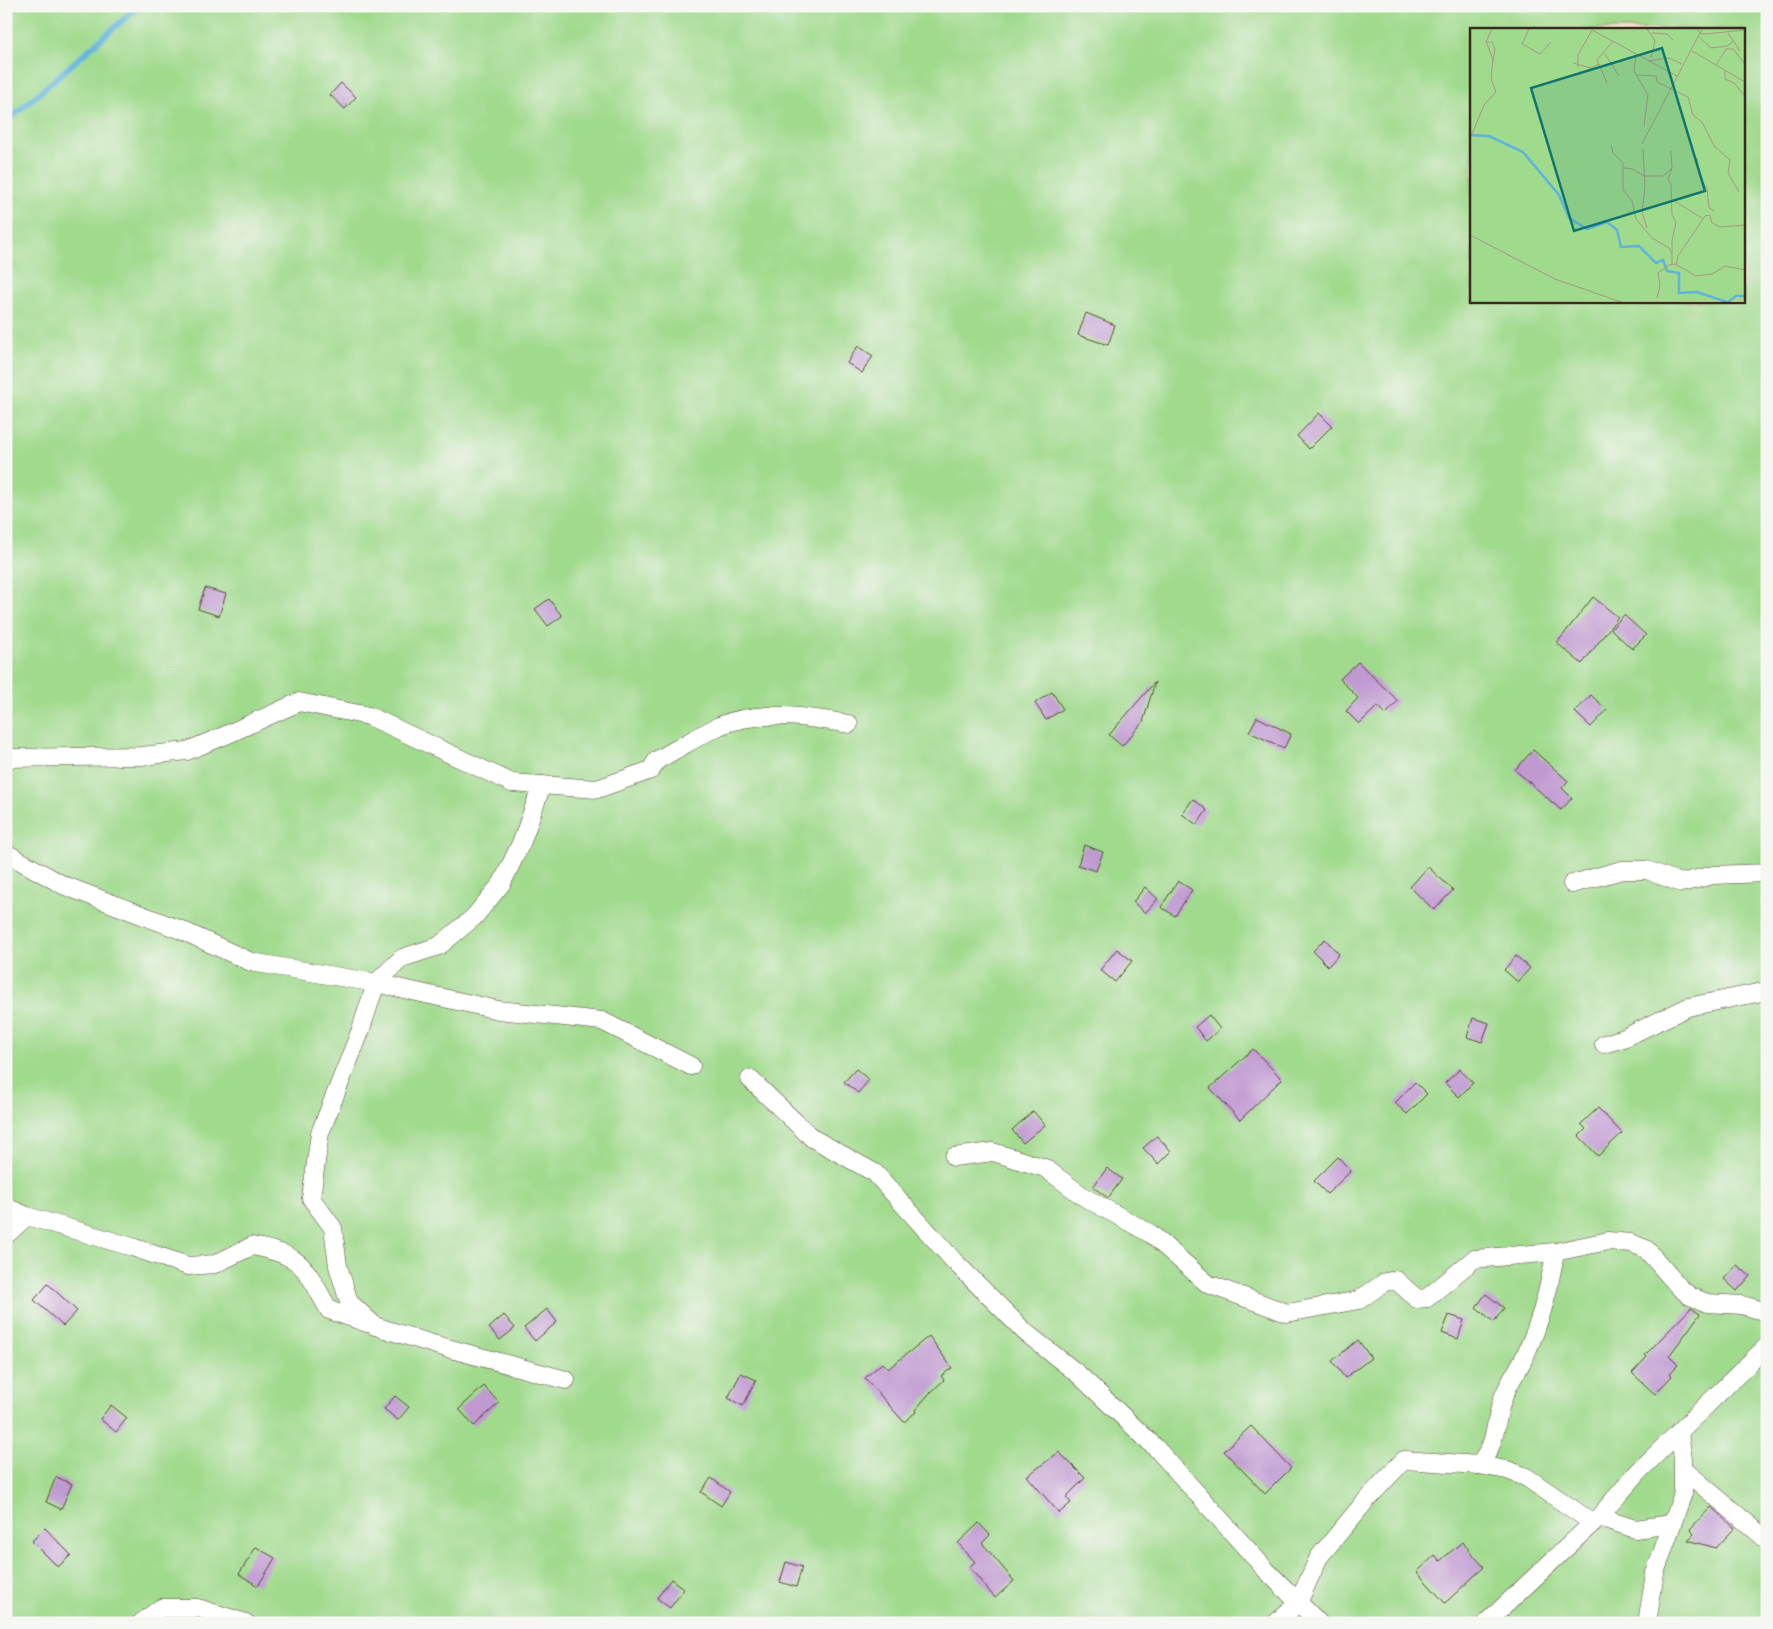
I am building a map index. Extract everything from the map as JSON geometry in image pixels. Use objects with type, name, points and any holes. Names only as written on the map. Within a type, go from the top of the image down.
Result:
[{"type":"street","points":[[6,758],[141,756],[187,751],[299,702],[369,716],[512,783],[596,789],[651,770],[657,760],[720,726],[754,717],[812,718],[850,724]]},
{"type":"street","points":[[375,1326],[349,1302],[338,1266],[333,1228],[311,1198],[320,1133],[360,1032],[376,983],[402,958],[439,946],[474,917],[502,883],[522,841],[542,785]]},
{"type":"street","points":[[6,853],[63,885],[181,930],[252,962],[376,983],[498,1010],[602,1021],[691,1066]]},
{"type":"street","points":[[1572,884],[1622,870],[1647,870],[1681,883],[1713,875],[1767,873]]},
{"type":"street","points":[[1604,1044],[1624,1038],[1688,1008],[1767,991]]},
{"type":"street","points":[[750,1079],[812,1138],[875,1172],[954,1261],[1025,1332],[1078,1374],[1156,1448],[1298,1603],[1319,1623]]},
{"type":"street","points":[[954,1157],[993,1152],[1045,1168],[1084,1197],[1151,1234],[1208,1284],[1287,1313],[1359,1300],[1385,1282],[1396,1280],[1417,1299],[1427,1298],[1474,1259],[1555,1252],[1608,1242],[1631,1243],[1651,1253],[1680,1288],[1690,1296],[1707,1303],[1742,1305],[1767,1312]]},
{"type":"street","points":[[6,1207],[27,1216],[132,1247],[188,1266],[215,1264],[252,1246],[289,1255],[309,1273],[329,1310],[436,1345],[566,1380]]},
{"type":"street","points":[[6,1235],[27,1216]]},
{"type":"street","points":[[1479,1464],[1489,1452],[1496,1436],[1504,1395],[1538,1325],[1551,1282],[1555,1252]]},
{"type":"street","points":[[1486,1623],[1596,1520],[1639,1471],[1767,1346]]},
{"type":"street","points":[[1646,1623],[1655,1573],[1683,1493],[1684,1470],[1679,1433]]},
{"type":"street","points":[[1276,1623],[1298,1603],[1319,1557],[1368,1498],[1404,1460],[1479,1464],[1508,1470],[1526,1477],[1596,1520],[1635,1529],[1672,1524]]},
{"type":"street","points":[[1684,1470],[1767,1540]]},
{"type":"street","points":[[141,1623],[161,1608],[198,1608],[246,1623]]},
{"type":"green space","points":[[6,6],[1767,6],[1767,1623],[6,1623]]},
{"type":"building","points":[[341,83],[356,97],[345,109],[330,95]]},
{"type":"building","points":[[1086,313],[1115,325],[1108,345],[1078,335]]},
{"type":"building","points":[[858,346],[873,356],[862,373],[847,363]]},
{"type":"building","points":[[1319,413],[1332,426],[1309,449],[1297,436]]},
{"type":"building","points":[[205,588],[226,594],[219,616],[198,609]]},
{"type":"building","points":[[1593,597],[1618,617],[1582,664],[1557,643]]},
{"type":"building","points":[[549,599],[562,616],[548,626],[535,609]]},
{"type":"building","points":[[1624,615],[1646,635],[1632,649],[1611,629]]},
{"type":"building","points":[[1358,662],[1398,701],[1386,714],[1378,706],[1359,724],[1346,711],[1358,698],[1340,679]]},
{"type":"building","points":[[1155,682],[1143,722],[1122,746],[1109,735]]},
{"type":"building","points":[[1052,692],[1063,709],[1046,720],[1035,703]]},
{"type":"building","points":[[1591,695],[1607,710],[1591,727],[1575,712]]},
{"type":"building","points":[[1257,717],[1291,734],[1284,748],[1249,732]]},
{"type":"building","points":[[1533,750],[1568,781],[1562,788],[1572,798],[1561,810],[1515,770]]},
{"type":"building","points":[[1193,799],[1207,810],[1197,825],[1182,814]]},
{"type":"building","points":[[1084,845],[1103,852],[1096,871],[1078,865]]},
{"type":"building","points":[[1428,867],[1453,890],[1434,910],[1410,887]]},
{"type":"building","points":[[1178,881],[1192,890],[1175,916],[1161,907]]},
{"type":"building","points":[[1145,887],[1158,899],[1145,913],[1133,902]]},
{"type":"building","points":[[1325,939],[1339,954],[1328,966],[1313,951]]},
{"type":"building","points":[[1117,949],[1132,961],[1115,982],[1100,970]]},
{"type":"building","points":[[1516,956],[1530,968],[1518,982],[1504,970]]},
{"type":"building","points":[[1209,1015],[1220,1029],[1206,1041],[1195,1027]]},
{"type":"building","points":[[1473,1018],[1489,1023],[1482,1042],[1467,1037]]},
{"type":"building","points":[[1253,1049],[1282,1079],[1240,1120],[1210,1088]]},
{"type":"building","points":[[856,1069],[869,1080],[858,1093],[844,1082]]},
{"type":"building","points":[[1460,1069],[1473,1083],[1459,1097],[1445,1083]]},
{"type":"building","points":[[1415,1082],[1427,1094],[1407,1114],[1395,1103]]},
{"type":"building","points":[[1598,1108],[1622,1133],[1598,1156],[1579,1136],[1586,1129],[1581,1124]]},
{"type":"building","points":[[1033,1111],[1045,1125],[1023,1143],[1012,1130]]},
{"type":"building","points":[[1157,1136],[1171,1151],[1158,1164],[1143,1148]]},
{"type":"building","points":[[1338,1157],[1351,1171],[1327,1194],[1314,1181]]},
{"type":"building","points":[[1107,1168],[1122,1179],[1108,1198],[1093,1187]]},
{"type":"building","points":[[1737,1265],[1750,1276],[1737,1291],[1724,1279]]},
{"type":"building","points":[[48,1284],[77,1311],[63,1326],[34,1300]]},
{"type":"building","points":[[1486,1294],[1504,1308],[1494,1322],[1476,1307]]},
{"type":"building","points":[[1691,1308],[1700,1314],[1669,1356],[1678,1365],[1670,1373],[1672,1376],[1655,1394],[1632,1373],[1647,1357],[1645,1355]]},
{"type":"building","points":[[547,1309],[557,1322],[535,1341],[524,1328]]},
{"type":"building","points":[[504,1315],[515,1328],[500,1340],[489,1328]]},
{"type":"building","points":[[1449,1315],[1464,1320],[1458,1339],[1442,1333]]},
{"type":"building","points":[[929,1336],[952,1368],[941,1376],[944,1380],[928,1395],[915,1410],[916,1412],[904,1422],[865,1378],[882,1363],[888,1369]]},
{"type":"building","points":[[1358,1340],[1371,1358],[1345,1378],[1332,1361]]},
{"type":"building","points":[[741,1373],[756,1380],[743,1406],[728,1398]]},
{"type":"building","points":[[484,1386],[499,1403],[474,1426],[459,1409]]},
{"type":"building","points":[[395,1396],[409,1407],[398,1420],[384,1409]]},
{"type":"building","points":[[111,1405],[127,1418],[116,1432],[100,1419]]},
{"type":"building","points":[[1251,1426],[1291,1468],[1265,1494],[1224,1451]]},
{"type":"building","points":[[1059,1452],[1085,1478],[1066,1497],[1071,1503],[1059,1513],[1027,1476]]},
{"type":"building","points":[[56,1477],[72,1484],[61,1509],[46,1502]]},
{"type":"building","points":[[711,1478],[730,1492],[721,1506],[701,1492]]},
{"type":"building","points":[[1711,1507],[1735,1528],[1716,1548],[1688,1540],[1694,1534],[1690,1529]]},
{"type":"building","points":[[979,1523],[990,1535],[982,1543],[1014,1581],[995,1598],[969,1567],[975,1562],[958,1543]]},
{"type":"building","points":[[45,1528],[71,1555],[58,1567],[32,1541]]},
{"type":"building","points":[[1462,1542],[1484,1567],[1445,1603],[1417,1572],[1435,1555],[1440,1561]]},
{"type":"building","points":[[256,1547],[275,1558],[258,1586],[239,1574]]},
{"type":"building","points":[[786,1562],[802,1567],[796,1587],[780,1582]]},
{"type":"building","points":[[671,1579],[684,1589],[670,1608],[657,1598]]},
{"type":"waterway","points":[[6,122],[139,6]]}]
